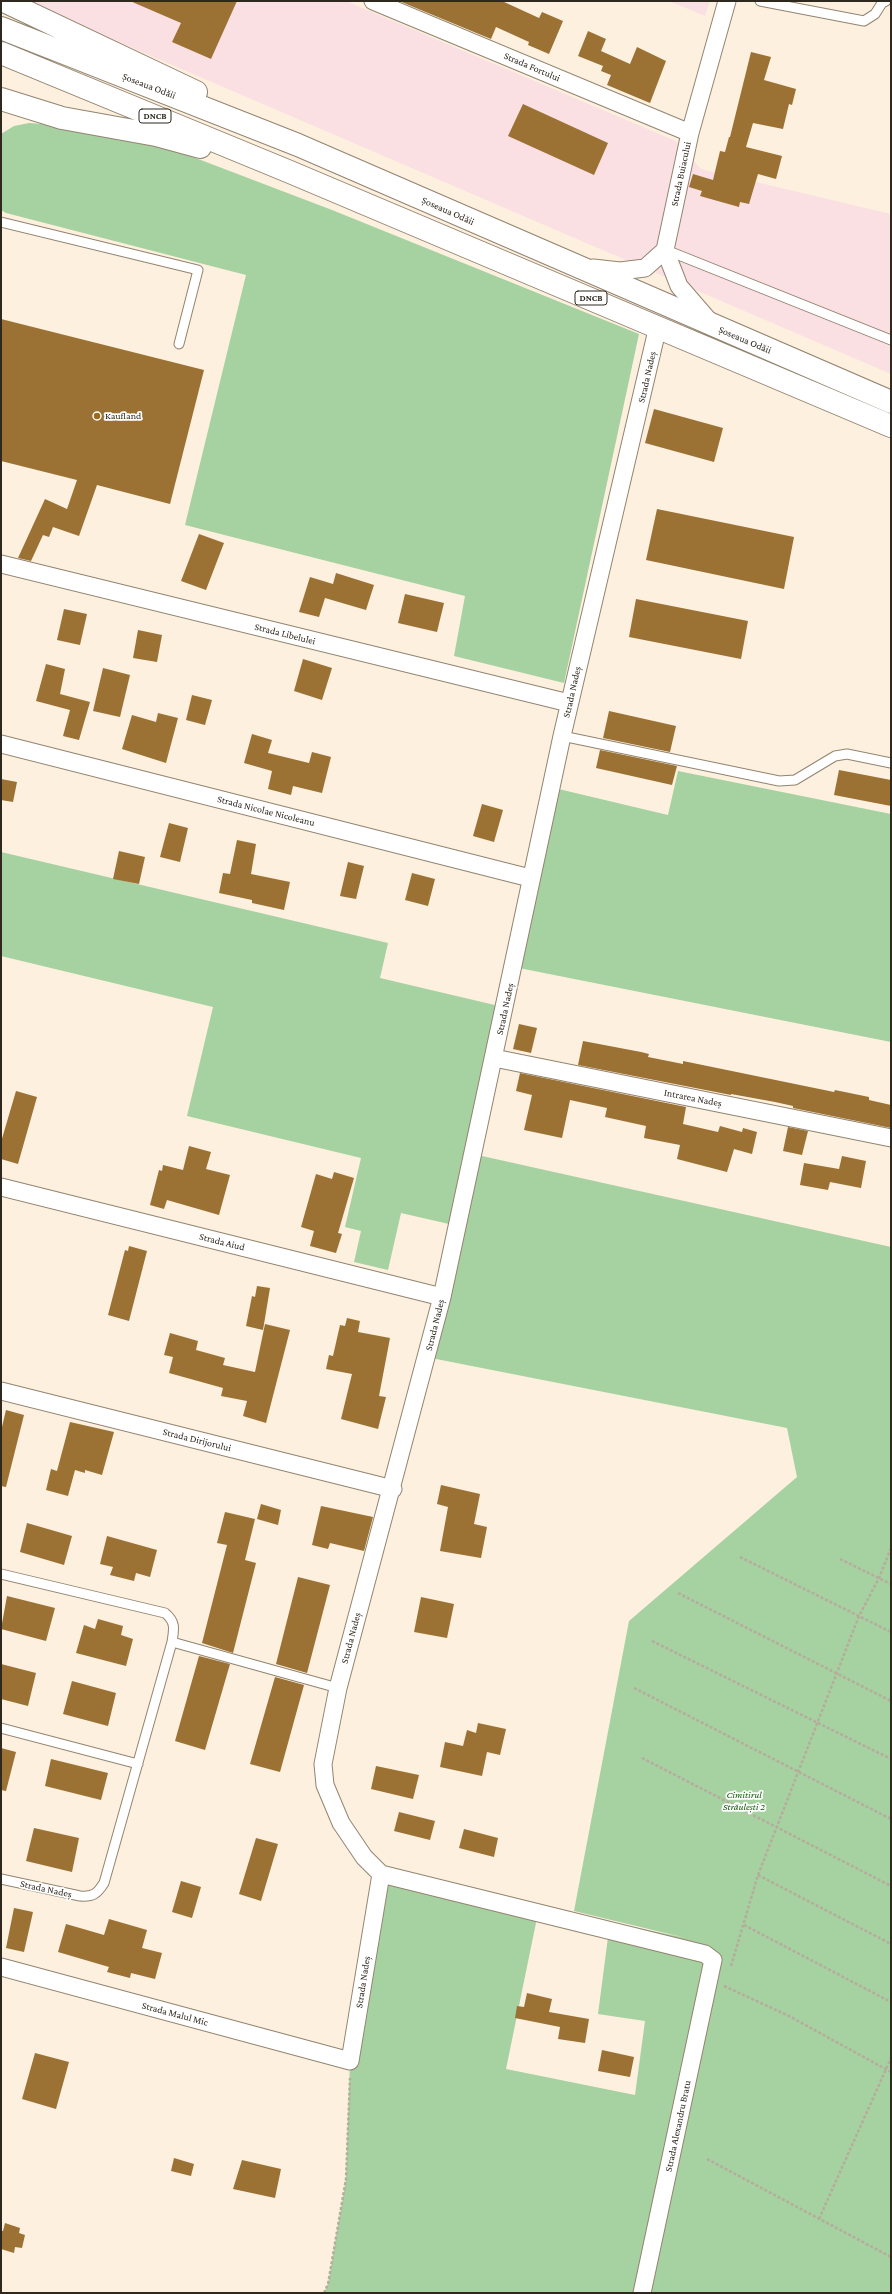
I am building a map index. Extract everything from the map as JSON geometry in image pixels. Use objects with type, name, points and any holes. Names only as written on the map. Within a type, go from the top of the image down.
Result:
[{"type":"main road","points":[[4,1],[162,74],[298,145]]},
{"type":"main road","name":"Șoseaua Odăii","points":[[1,28],[298,145],[571,265],[891,402]]},
{"type":"main road","name":"DNCB","points":[[1,53],[658,326],[891,426]]},
{"type":"main road","points":[[1,99],[62,118],[156,135],[290,172]]},
{"type":"street","name":"Strada Fortului","points":[[374,1],[690,133]]},
{"type":"street","name":"Strada Buiacului","points":[[664,250],[690,133],[727,1]]},
{"type":"street","points":[[571,265],[620,271],[645,268],[664,250],[679,286],[714,326]]},
{"type":"street","name":"Strada Nadeș","points":[[350,2061],[381,1874],[364,1857],[351,1840],[332,1806],[325,1785],[323,1764],[338,1688],[393,1489],[442,1297],[494,1058],[530,878],[569,703],[658,326]]},
{"type":"street","name":"Strada Libelulei","points":[[1,564],[569,703]]},
{"type":"street","name":"Strada Nicolae Nicoleanu","points":[[1,744],[530,878]]},
{"type":"street","name":"Intrarea Nadeș","points":[[494,1058],[891,1138]]},
{"type":"street","name":"Strada Aiud","points":[[1,1187],[442,1297]]},
{"type":"street","name":"Strada Dirijorului","points":[[1,1391],[393,1489]]},
{"type":"street","name":"Strada Alexandru Bratu","points":[[381,1874],[705,1954],[713,1960],[642,2293]]},
{"type":"street","name":"Strada Malul Mic","points":[[1,1967],[350,2061]]},
{"type":"lane","points":[[760,1],[864,21],[875,14],[882,3],[889,1]]},
{"type":"lane","points":[[1,222],[198,270],[180,344]]},
{"type":"lane","points":[[664,250],[891,340]]},
{"type":"lane","points":[[562,736],[779,780],[795,780],[836,756],[847,754],[891,763]]},
{"type":"lane","name":"Strada Nadeș","points":[[1,1574],[165,1614],[172,1619],[174,1626],[172,1642],[138,1764],[104,1883],[98,1892],[91,1896],[80,1896],[1,1879]]},
{"type":"lane","points":[[172,1642],[338,1688]]},
{"type":"lane","points":[[1,1728],[138,1764]]},
{"type":"path","points":[[729,1972],[758,1875],[800,1772],[859,1616],[879,1578],[891,1548]]},
{"type":"path","points":[[740,1557],[891,1632]]},
{"type":"path","points":[[840,1559],[891,1584]]},
{"type":"path","points":[[678,1593],[891,1701]]},
{"type":"path","points":[[652,1641],[891,1759]]},
{"type":"path","points":[[634,1688],[891,1819]]},
{"type":"path","points":[[642,1758],[891,1886]]},
{"type":"path","points":[[758,1875],[891,1944]]},
{"type":"path","points":[[744,1925],[891,2002]]},
{"type":"path","points":[[726,1979],[724,1986],[789,2016],[891,2072]]},
{"type":"path","points":[[819,2219],[891,2058]]},
{"type":"path","points":[[324,2293],[328,2284],[346,2179],[350,2061]]},
{"type":"path","points":[[707,2159],[891,2257]]},
{"type":"shaded area","points":[[23,1],[346,1],[676,141],[701,169],[891,214],[891,374]]},
{"type":"shaded area","points":[[669,1],[710,1],[705,16]]},
{"type":"green space","points":[[29,123],[42,124],[172,149],[332,210],[639,334],[564,683],[454,656],[465,596],[185,525],[246,275],[6,213],[1,210],[1,134],[14,126]]},
{"type":"green space","points":[[678,771],[891,814],[891,1042],[514,967],[550,787],[668,815]]},
{"type":"green space","points":[[1,852],[388,943],[380,978],[499,1006],[449,1224],[401,1213],[388,1270],[354,1262],[361,1231],[345,1227],[361,1158],[187,1116],[213,1007],[1,956]]},
{"type":"green space","name":"Cimitirul Străulești 2","points":[[473,1154],[891,1247],[891,2293],[324,2293],[328,2284],[346,2179],[350,2061],[381,1874],[538,1913],[506,2069],[635,2095],[645,2021],[598,2014],[610,1922],[686,1938],[574,1911],[629,1621],[797,1477],[787,1428],[431,1358]]},
{"type":"building","points":[[130,1],[237,1],[211,59],[172,42],[181,23]]},
{"type":"building","points":[[399,1],[502,1],[539,18],[542,12],[563,21],[549,54],[528,45],[529,42],[496,27],[491,39]]},
{"type":"building","points":[[588,31],[606,39],[601,51],[630,64],[637,47],[666,61],[650,103],[607,85],[611,75],[601,71],[603,66],[578,56]]},
{"type":"building","points":[[751,52],[771,57],[764,80],[796,89],[792,105],[789,104],[783,129],[753,123],[746,147],[782,156],[776,179],[758,174],[749,204],[740,202],[739,207],[700,196],[702,191],[689,187],[693,174],[713,180],[720,151],[725,152],[730,137]]},
{"type":"building","points":[[523,104],[608,143],[594,175],[508,136]]},
{"type":"building","name":"Kaufland","points":[[1,319],[204,370],[170,504],[97,485],[79,536],[53,527],[49,537],[43,535],[31,561],[18,558],[45,499],[67,509],[77,480],[1,461]]},
{"type":"building","points":[[654,409],[723,428],[714,462],[645,443]]},
{"type":"building","points":[[657,509],[794,537],[784,589],[646,560]]},
{"type":"building","points":[[199,534],[224,543],[206,590],[181,581]]},
{"type":"building","points":[[336,573],[374,585],[366,610],[325,598],[319,617],[299,612],[310,577],[333,584]]},
{"type":"building","points":[[405,594],[444,603],[437,632],[398,623]]},
{"type":"building","points":[[636,599],[748,621],[741,659],[629,637]]},
{"type":"building","points":[[64,609],[87,614],[80,645],[57,640]]},
{"type":"building","points":[[138,630],[162,635],[157,662],[133,658]]},
{"type":"building","points":[[303,659],[332,668],[322,700],[294,691]]},
{"type":"building","points":[[46,664],[65,669],[60,694],[90,702],[79,740],[63,736],[70,710],[36,701]]},
{"type":"building","points":[[103,668],[130,675],[120,717],[93,711]]},
{"type":"building","points":[[192,695],[212,700],[205,725],[186,720]]},
{"type":"building","points":[[609,711],[676,726],[670,752],[603,738]]},
{"type":"building","points":[[158,713],[178,718],[166,763],[122,749],[132,715],[156,722]]},
{"type":"building","points":[[252,734],[272,740],[268,753],[309,763],[312,752],[331,757],[322,793],[293,786],[291,795],[268,789],[272,771],[244,763]]},
{"type":"building","points":[[600,750],[677,766],[672,785],[596,768]]},
{"type":"building","points":[[839,770],[891,780],[891,806],[834,795]]},
{"type":"building","points":[[1,779],[17,782],[13,802],[1,800]]},
{"type":"building","points":[[482,804],[503,810],[494,842],[473,836]]},
{"type":"building","points":[[169,823],[188,828],[180,862],[160,857]]},
{"type":"building","points":[[237,840],[256,844],[251,874],[290,882],[284,910],[252,903],[252,900],[219,893],[223,873],[230,874]]},
{"type":"building","points":[[119,851],[145,857],[139,884],[113,879]]},
{"type":"building","points":[[348,862],[364,866],[356,899],[340,896]]},
{"type":"building","points":[[412,873],[435,879],[428,906],[405,900]]},
{"type":"building","points":[[519,1024],[537,1028],[531,1053],[513,1049]]},
{"type":"building","points":[[583,1041],[641,1052],[649,1054],[648,1057],[683,1064],[683,1061],[834,1092],[835,1090],[869,1097],[869,1100],[891,1105],[891,1128],[793,1108],[793,1106],[775,1102],[731,1095],[578,1065]]},
{"type":"building","points":[[520,1073],[686,1107],[683,1124],[718,1132],[720,1126],[742,1132],[743,1128],[757,1132],[752,1154],[734,1149],[727,1172],[677,1159],[680,1145],[644,1138],[646,1126],[605,1117],[607,1108],[570,1100],[562,1138],[524,1130],[532,1095],[516,1091]]},
{"type":"building","points":[[16,1091],[37,1097],[18,1164],[1,1159],[1,1142]]},
{"type":"building","points":[[788,1127],[808,1131],[802,1155],[783,1151]]},
{"type":"building","points":[[189,1146],[211,1152],[206,1169],[230,1175],[219,1215],[167,1200],[164,1209],[150,1205],[159,1170],[162,1171],[163,1165],[183,1170]]},
{"type":"building","points":[[842,1156],[866,1161],[861,1188],[830,1182],[828,1190],[800,1185],[804,1163],[839,1169]]},
{"type":"building","points":[[334,1172],[354,1178],[338,1233],[342,1234],[336,1253],[310,1246],[314,1231],[301,1227],[316,1174],[332,1179]]},
{"type":"building","points":[[129,1246],[147,1251],[129,1321],[108,1315],[125,1250],[128,1251]]},
{"type":"building","points":[[257,1286],[270,1288],[263,1330],[246,1326],[252,1296],[255,1297]]},
{"type":"building","points":[[347,1318],[360,1321],[358,1332],[390,1338],[379,1396],[386,1397],[378,1429],[341,1419],[352,1374],[326,1369],[329,1355],[333,1356],[340,1325],[345,1326]]},
{"type":"building","points":[[265,1324],[290,1330],[266,1423],[243,1416],[247,1401],[221,1396],[223,1388],[169,1373],[173,1357],[164,1355],[170,1333],[198,1341],[196,1350],[225,1358],[223,1365],[255,1372]]},
{"type":"building","points":[[6,1410],[24,1415],[6,1487],[1,1486],[1,1431]]},
{"type":"building","points":[[70,1422],[114,1432],[102,1475],[85,1470],[85,1473],[75,1470],[68,1496],[46,1490],[51,1469],[57,1471]]},
{"type":"building","points":[[441,1485],[480,1494],[474,1524],[487,1527],[481,1558],[440,1551],[448,1507],[437,1504]]},
{"type":"building","points":[[261,1504],[281,1510],[278,1525],[257,1519]]},
{"type":"building","points":[[321,1506],[373,1517],[364,1551],[330,1543],[328,1549],[312,1545]]},
{"type":"building","points":[[225,1512],[255,1519],[245,1560],[256,1563],[233,1653],[202,1643],[227,1545],[217,1543]]},
{"type":"building","points":[[27,1523],[72,1536],[64,1565],[20,1552]]},
{"type":"building","points":[[107,1536],[157,1550],[150,1577],[136,1573],[134,1581],[110,1575],[113,1567],[100,1564]]},
{"type":"building","points":[[298,1577],[330,1585],[307,1673],[276,1664]]},
{"type":"building","points":[[7,1596],[55,1608],[46,1641],[1,1629]]},
{"type":"building","points":[[421,1597],[454,1604],[447,1638],[414,1632]]},
{"type":"building","points":[[98,1619],[123,1626],[121,1635],[133,1639],[126,1666],[76,1653],[84,1625],[95,1629]]},
{"type":"building","points":[[199,1656],[230,1664],[205,1750],[175,1741]]},
{"type":"building","points":[[1,1664],[36,1673],[28,1706],[1,1699]]},
{"type":"building","points":[[275,1677],[304,1685],[280,1772],[250,1764]]},
{"type":"building","points":[[72,1681],[116,1693],[108,1726],[63,1714]]},
{"type":"building","points":[[478,1723],[506,1729],[500,1755],[487,1752],[482,1776],[440,1767],[445,1742],[463,1746],[467,1730],[476,1733]]},
{"type":"building","points":[[1,1748],[16,1752],[6,1791],[1,1790]]},
{"type":"building","points":[[51,1759],[108,1773],[101,1800],[45,1786]]},
{"type":"building","points":[[376,1766],[419,1775],[413,1799],[371,1789]]},
{"type":"building","points":[[399,1812],[435,1821],[430,1840],[394,1831]]},
{"type":"building","points":[[34,1828],[79,1838],[72,1872],[26,1861]]},
{"type":"building","points":[[464,1829],[498,1838],[494,1857],[459,1848]]},
{"type":"building","points":[[256,1838],[278,1844],[261,1901],[239,1894]]},
{"type":"building","points":[[181,1881],[201,1887],[192,1918],[172,1912]]},
{"type":"building","points":[[14,1908],[33,1912],[24,1952],[6,1948]]},
{"type":"building","points":[[109,1919],[147,1930],[142,1948],[162,1953],[155,1979],[131,1973],[130,1978],[107,1972],[109,1967],[58,1952],[66,1924],[104,1935]]},
{"type":"building","points":[[527,1993],[552,1999],[549,2012],[589,2019],[585,2043],[558,2039],[560,2027],[515,2018],[517,2006],[524,2007]]},
{"type":"building","points":[[602,2050],[634,2057],[630,2077],[598,2071]]},
{"type":"building","points":[[35,2053],[69,2062],[56,2109],[22,2099]]},
{"type":"building","points":[[174,2158],[194,2164],[191,2176],[171,2171]]},
{"type":"building","points":[[242,2160],[281,2169],[275,2198],[233,2189]]},
{"type":"building","points":[[5,2223],[20,2228],[19,2233],[25,2235],[22,2248],[15,2247],[14,2253],[1,2249],[1,2231],[3,2231]]},
{"type":"place","name":"Kaufland","points":[[97,416]]}]
